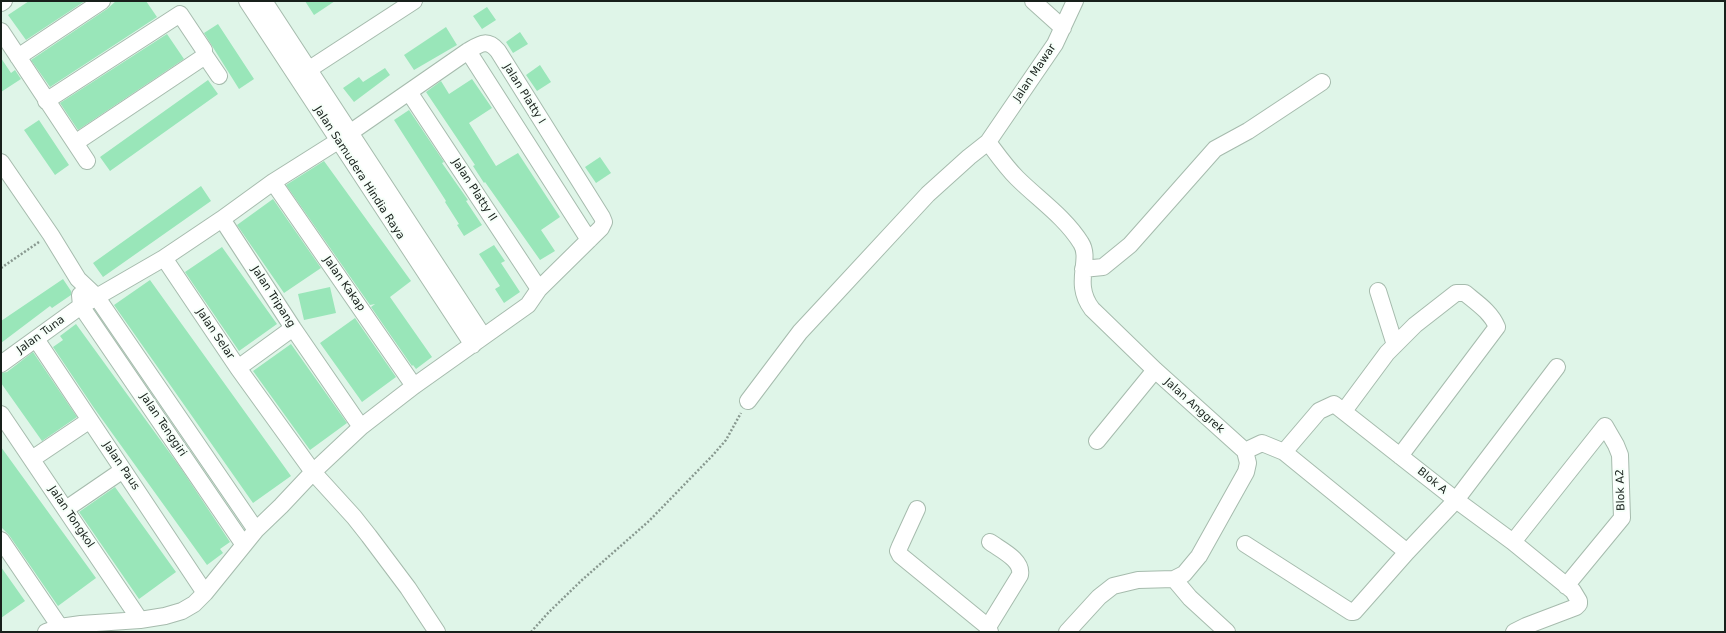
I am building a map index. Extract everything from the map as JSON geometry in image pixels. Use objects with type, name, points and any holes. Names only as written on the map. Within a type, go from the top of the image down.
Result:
[{"type":"street","points":[[18,57],[102,1]]},
{"type":"street","name":"Jalan Samudera Hindia Raya","points":[[247,1],[290,54],[478,341]]},
{"type":"street","name":"Jalan Samudera Hindia Raya","points":[[264,1],[290,54]]},
{"type":"street","points":[[303,74],[414,1]]},
{"type":"street","points":[[1033,1],[1063,28]]},
{"type":"street","name":"Jalan Mawar","points":[[748,401],[800,332],[910,213],[950,174],[988,142],[1052,50],[1075,1]]},
{"type":"street","points":[[46,101],[175,7],[204,50],[204,54],[220,76]]},
{"type":"street","points":[[1,31],[86,162]]},
{"type":"street","name":"Jalan Platty I","points":[[53,630],[81,624],[140,620],[165,616],[182,611],[194,604],[256,530],[282,506],[313,472],[361,427],[414,386],[528,305],[539,289],[601,228],[604,222],[502,58],[493,45],[486,43],[478,45],[468,51],[344,136],[273,182]]},
{"type":"street","points":[[468,51],[589,240]]},
{"type":"street","points":[[75,143],[200,60],[204,54]]},
{"type":"street","points":[[1083,270],[1103,267],[1130,245],[1215,149],[1248,131],[1322,82]]},
{"type":"street","name":"Jalan Platty II","points":[[409,92],[539,289]]},
{"type":"street","name":"Jalan Anggrek","points":[[988,142],[1013,174],[1053,211],[1082,244],[1084,256],[1082,283],[1086,301],[1092,310],[1245,451]]},
{"type":"street","points":[[3,170],[51,235],[78,279],[81,306]]},
{"type":"street","points":[[96,296],[164,258],[273,182]]},
{"type":"street","name":"Jalan Kakap","points":[[273,182],[414,386]]},
{"type":"street","name":"Jalan Tripang","points":[[222,219],[293,328],[361,427]]},
{"type":"street","name":"Jalan Selar","points":[[164,258],[238,368],[313,472],[354,517],[369,536],[408,588],[437,632]]},
{"type":"street","name":"Jalan Tenggiri","points":[[78,279],[96,296],[256,530]]},
{"type":"street","points":[[1378,291],[1395,345]]},
{"type":"street","points":[[1344,411],[1387,353],[1415,325],[1456,293],[1465,292],[1485,310],[1494,320],[1497,327],[1400,456]]},
{"type":"street","name":"Jalan Tuna","points":[[1,364],[96,296]]},
{"type":"street","name":"Jalan Tenggiri","points":[[81,306],[244,545]]},
{"type":"street","points":[[238,368],[293,328]]},
{"type":"street","name":"Jalan Paus","points":[[36,339],[205,592]]},
{"type":"street","points":[[1245,544],[1351,612],[1357,610],[1407,552],[1456,500],[1557,367]]},
{"type":"street","points":[[1097,441],[1156,370]]},
{"type":"street","name":"Blok A","points":[[1284,452],[1319,411],[1334,404],[1456,500],[1513,542],[1573,592],[1579,601],[1579,604],[1576,607],[1514,632]]},
{"type":"street","name":"Jalan Tongkol","points":[[1,414],[140,620]]},
{"type":"street","points":[[32,459],[90,420]]},
{"type":"street","name":"Blok A2","points":[[1513,542],[1605,426],[1620,455],[1622,518],[1566,586]]},
{"type":"street","points":[[1067,632],[1099,597],[1113,586],[1138,580],[1174,579],[1184,574],[1200,556],[1246,472],[1248,463],[1245,451],[1262,443],[1284,452],[1407,552]]},
{"type":"street","points":[[66,509],[124,470]]},
{"type":"street","points":[[917,509],[898,551],[900,555],[989,629],[1020,576],[1021,571],[1016,561],[990,542]]},
{"type":"street","points":[[1,540],[53,630]]},
{"type":"street","points":[[1174,579],[1190,598],[1227,632]]},
{"type":"path","points":[[1,268],[51,235]]},
{"type":"path","points":[[531,632],[582,580],[649,521],[713,456],[726,440],[748,401]]},
{"type":"building","points":[[29,1],[85,1],[26,40],[8,15]]},
{"type":"building","points":[[116,1],[146,1],[157,17],[50,87],[31,60],[107,9]]},
{"type":"building","points":[[305,1],[335,1],[314,15]]},
{"type":"building","points":[[487,7],[496,20],[482,29],[473,16]]},
{"type":"building","points":[[218,24],[254,79],[239,89],[204,33]]},
{"type":"building","points":[[446,27],[457,45],[414,70],[404,55]]},
{"type":"building","points":[[520,32],[528,44],[513,53],[506,42]]},
{"type":"building","points":[[167,34],[184,59],[78,130],[60,103]]},
{"type":"building","points":[[1,58],[11,73],[15,70],[21,79],[1,92]]},
{"type":"building","points":[[540,65],[551,82],[537,91],[526,75]]},
{"type":"building","points":[[385,68],[390,75],[354,102],[343,88],[359,77],[363,82]]},
{"type":"building","points":[[472,79],[492,108],[469,123],[496,166],[518,153],[560,217],[541,230],[555,251],[540,260],[485,182],[484,183],[473,166],[475,165],[426,92],[441,81],[449,94]]},
{"type":"building","points":[[208,80],[218,94],[110,171],[100,157]]},
{"type":"building","points":[[409,110],[444,162],[442,163],[468,200],[466,201],[482,225],[464,236],[457,225],[459,224],[445,202],[446,201],[394,120]]},
{"type":"building","points":[[39,120],[69,165],[55,175],[24,130]]},
{"type":"building","points":[[600,157],[611,173],[596,183],[585,167]]},
{"type":"building","points":[[324,161],[411,281],[390,297],[432,357],[416,369],[413,365],[412,366],[371,307],[375,304],[370,305],[286,185]]},
{"type":"building","points":[[201,186],[211,201],[103,277],[93,263]]},
{"type":"building","points":[[273,199],[321,268],[284,293],[237,225]]},
{"type":"building","points":[[494,245],[505,261],[501,263],[520,292],[504,303],[495,289],[500,286],[479,254]]},
{"type":"building","points":[[222,247],[277,324],[239,351],[185,272]]},
{"type":"building","points":[[63,279],[71,291],[71,295],[52,308],[50,306],[1,343],[1,321]]},
{"type":"building","points":[[150,280],[291,476],[253,503],[114,305]]},
{"type":"building","points":[[330,287],[336,313],[304,320],[298,294]]},
{"type":"building","points":[[355,318],[396,377],[362,402],[320,343]]},
{"type":"building","points":[[76,324],[180,467],[230,542],[220,549],[223,553],[207,565],[94,408],[53,347],[63,340],[60,336]]},
{"type":"building","points":[[291,344],[347,423],[310,450],[253,371]]},
{"type":"building","points":[[33,352],[77,417],[42,441],[1,383],[1,373],[7,372]]},
{"type":"building","points":[[1,447],[96,578],[58,606],[9,535],[1,527]]},
{"type":"building","points":[[115,487],[176,572],[139,599],[79,512]]},
{"type":"building","points":[[1,567],[25,601],[1,618]]}]
